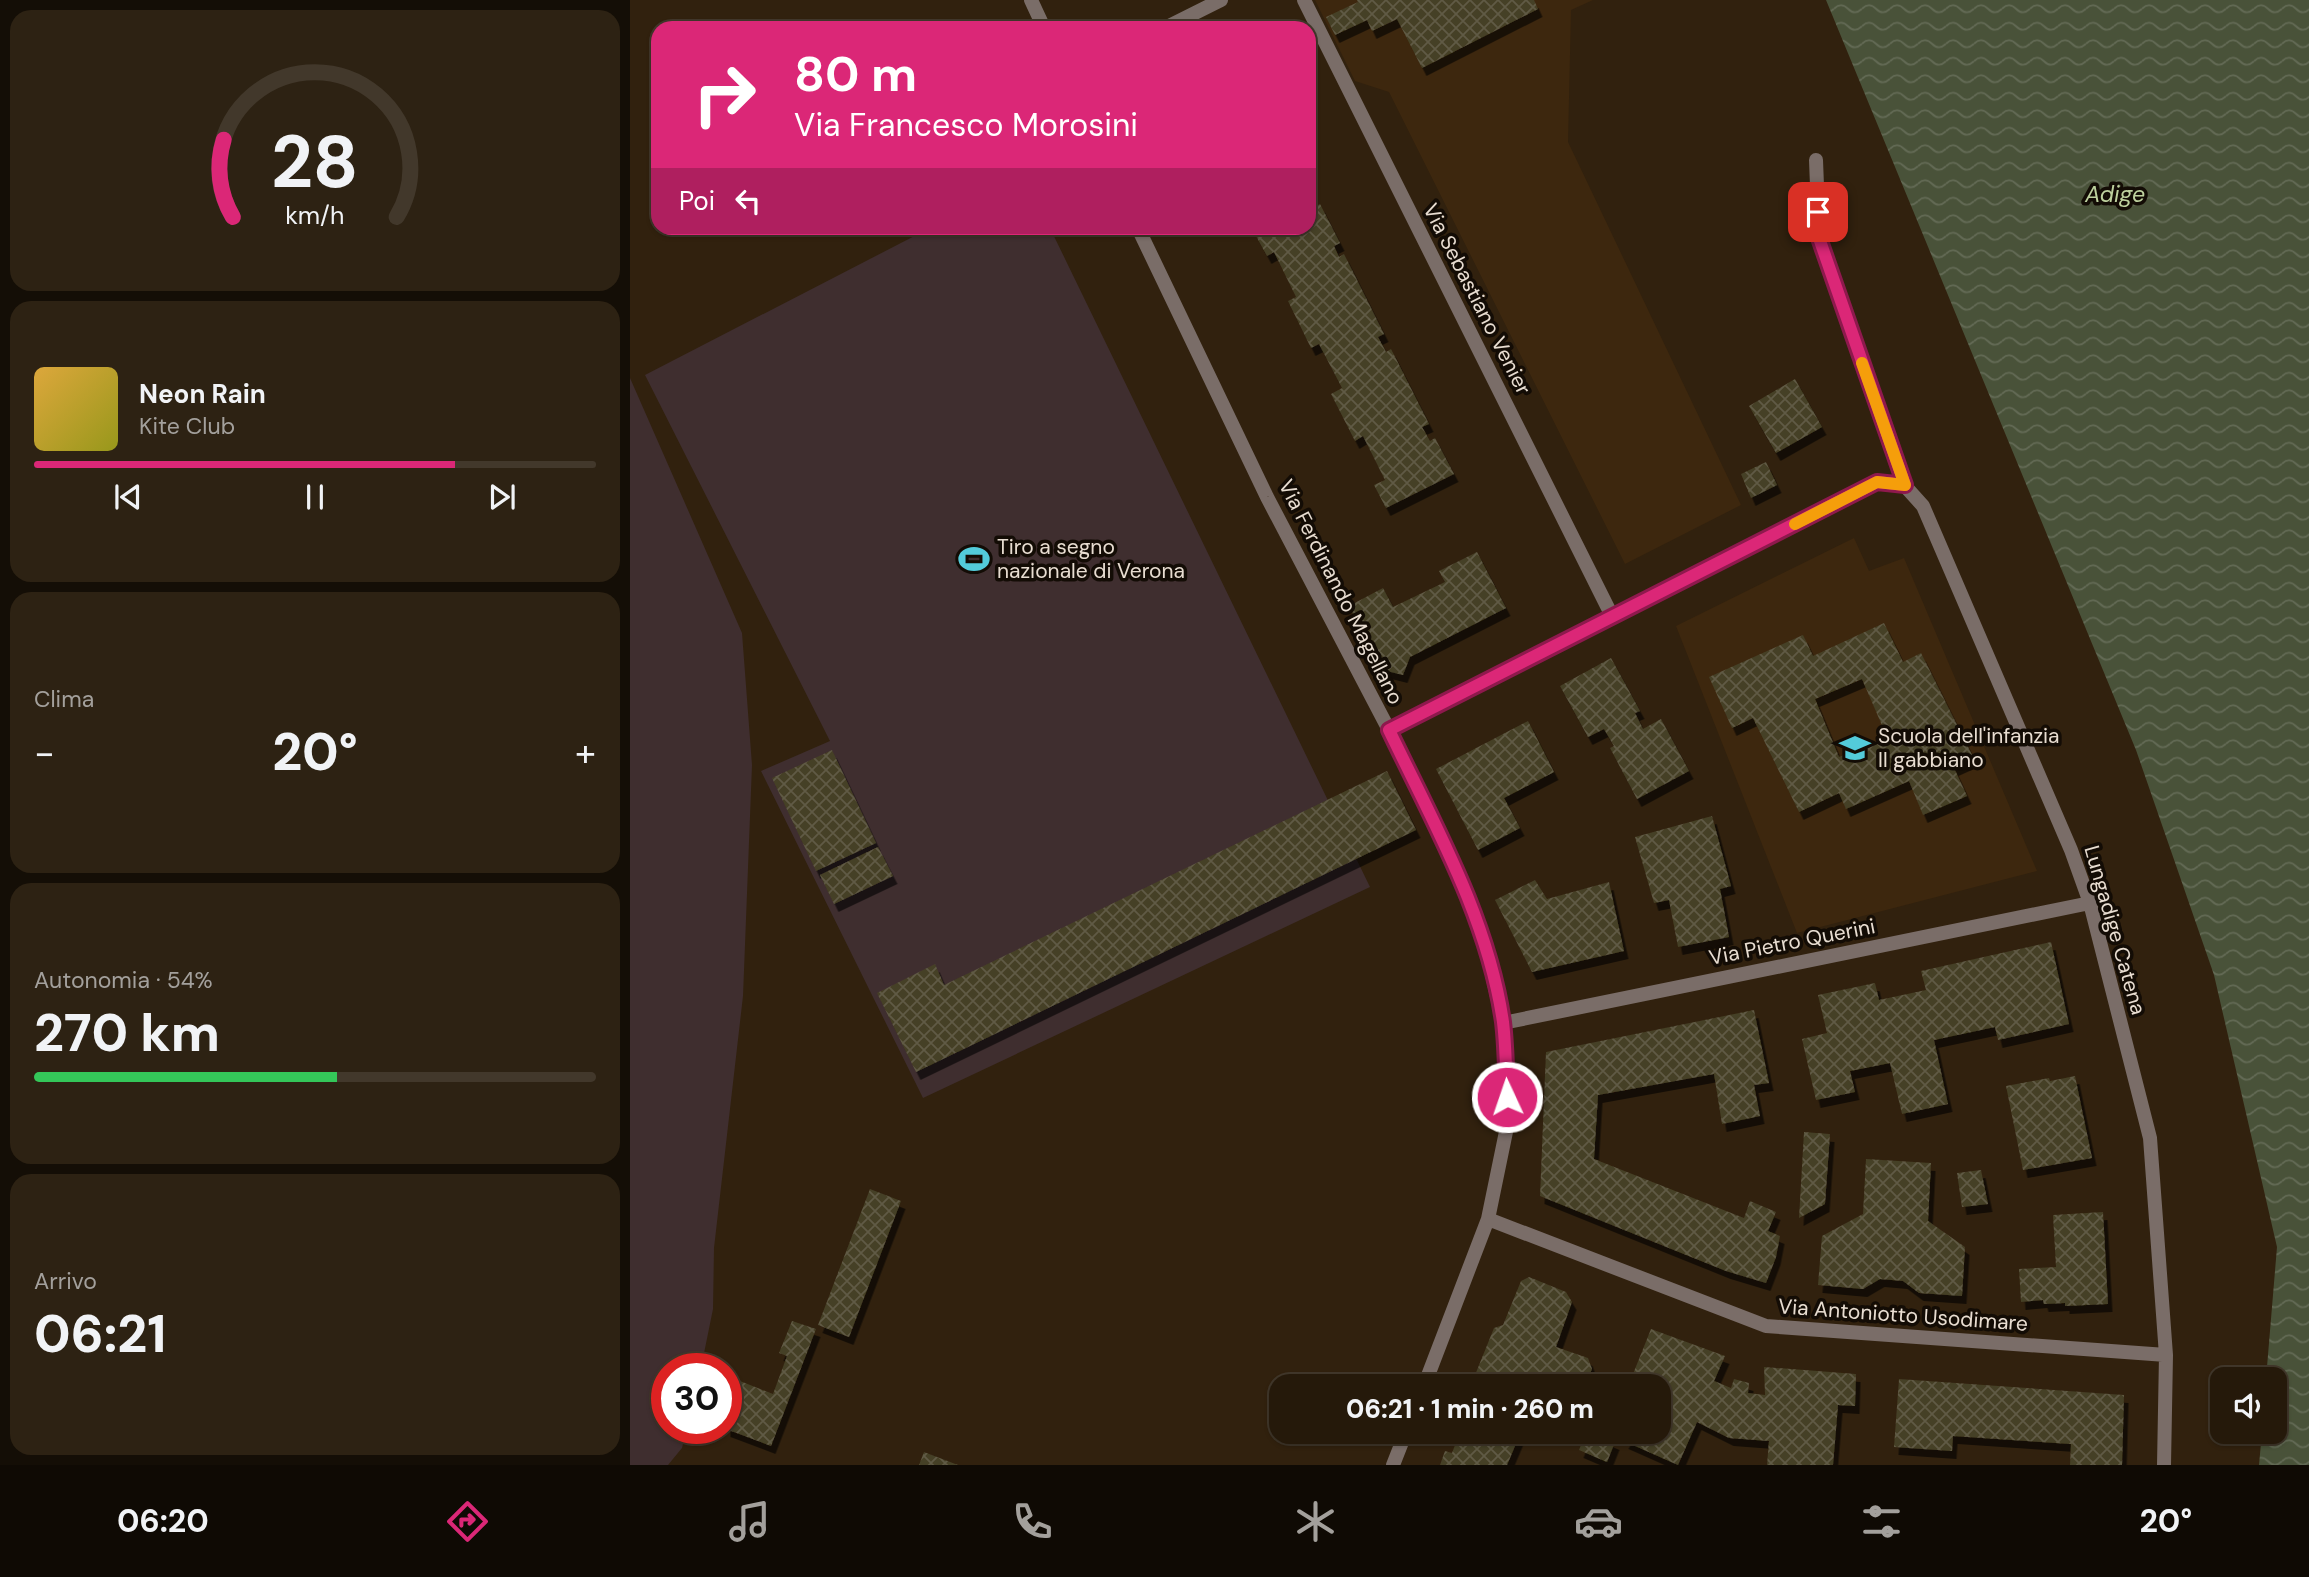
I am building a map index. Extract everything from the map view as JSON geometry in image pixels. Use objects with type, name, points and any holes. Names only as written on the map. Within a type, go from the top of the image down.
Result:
[{"type":"street","points":[[1031,0],[1041,21]]},
{"type":"street","points":[[1179,21],[1221,0]]},
{"type":"street","name":"Via Sebastiano Venier","points":[[1304,0],[1314,21]]},
{"type":"street","name":"Via Sebastiano Venier","points":[[1316,24],[1612,616]]},
{"type":"street","name":"Lungadige Catena","points":[[1816,160],[1819,238],[1905,485],[1923,506],[2071,850],[2090,903],[2150,1138],[2166,1355],[2164,1465]]},
{"type":"street","name":"Via Ferdinando Magellano","points":[[1141,235],[1267,497],[1389,730],[1460,877],[1486,948],[1503,1023],[1508,1122],[1488,1219],[1429,1374]]},
{"type":"street","points":[[1389,730],[1877,482],[1905,485]]},
{"type":"street","name":"Via Pietro Querini","points":[[1503,1023],[2090,903]]},
{"type":"street","name":"Via Antoniotto Usodimare","points":[[1488,1219],[1766,1326],[2166,1355]]},
{"type":"street","points":[[1393,1465],[1401,1444]]},
{"type":"shaded area","points":[[1315,0],[1593,0],[1571,10],[1568,142],[1741,505],[1625,564],[1389,92],[1355,81]]},
{"type":"shaded area","name":"Tiro a segno nazionale di Verona","points":[[916,235],[1053,235],[1370,887],[923,1098],[761,771],[830,741],[645,375]]},
{"type":"shaded area","points":[[630,378],[742,633],[752,765],[743,996],[714,1248],[713,1309],[704,1353],[651,1353],[651,1444],[683,1444],[682,1448],[668,1465],[630,1465]]},
{"type":"shaded area","name":"Scuola dell'infanzia Il gabbiano","points":[[1854,538],[1869,571],[1904,558],[2037,871],[1797,933],[1676,626]]},
{"type":"water","name":"Adige","points":[[1826,0],[2309,0],[2309,1465],[2259,1465],[2261,1444],[2287,1444],[2287,1367],[2267,1367],[2277,1247],[2214,975],[2136,750]]},
{"type":"building","points":[[1357,0],[1534,0],[1538,9],[1422,68],[1397,19],[1372,31],[1367,20],[1335,35],[1326,17],[1358,2]]},
{"type":"building","points":[[1320,204],[1340,243],[1334,246],[1339,257],[1344,254],[1384,334],[1378,337],[1386,352],[1391,349],[1429,424],[1422,427],[1430,441],[1435,438],[1454,474],[1386,508],[1374,485],[1385,480],[1363,436],[1355,441],[1331,394],[1342,388],[1319,344],[1311,348],[1288,301],[1296,297],[1274,252],[1267,256],[1256,236],[1316,235],[1316,206]]},
{"type":"building","points":[[1795,379],[1822,427],[1776,453],[1749,406]]},
{"type":"building","points":[[1766,462],[1777,485],[1751,498],[1741,474]]},
{"type":"building","points":[[1477,552],[1506,608],[1410,657],[1403,675],[1379,669],[1349,606],[1383,588],[1393,607],[1445,582],[1439,571]]},
{"type":"building","points":[[1884,623],[1903,662],[1921,653],[1974,759],[1954,768],[1967,796],[1923,815],[1909,781],[1846,809],[1839,793],[1799,812],[1753,718],[1732,728],[1709,677],[1803,635],[1813,656]],"holes":[[[1862,679],[1887,737],[1839,757],[1815,699]]]},
{"type":"building","points":[[1611,658],[1640,711],[1635,713],[1643,729],[1661,719],[1689,771],[1637,799],[1610,748],[1614,746],[1604,729],[1588,737],[1560,686]]},
{"type":"building","points":[[1528,721],[1554,772],[1504,798],[1520,828],[1478,850],[1436,769]]},
{"type":"building","points":[[832,750],[876,843],[816,871],[772,778]]},
{"type":"building","points":[[1387,771],[1416,830],[916,1072],[877,993],[935,964],[944,985]]},
{"type":"building","points":[[1712,816],[1731,886],[1720,889],[1729,937],[1678,947],[1669,900],[1654,903],[1635,837]]},
{"type":"building","points":[[878,847],[893,876],[834,904],[820,875]]},
{"type":"building","points":[[1535,880],[1547,899],[1609,882],[1624,951],[1532,972],[1495,900]]},
{"type":"building","points":[[2051,942],[2069,1024],[1998,1040],[1995,1027],[1934,1040],[1948,1104],[1902,1114],[1890,1063],[1850,1071],[1855,1092],[1816,1100],[1802,1039],[1827,1033],[1818,995],[1875,983],[1879,1000],[1926,990],[1921,971]]},
{"type":"building","points":[[1754,1010],[1769,1083],[1754,1085],[1760,1116],[1722,1124],[1714,1074],[1598,1095],[1594,1159],[1744,1218],[1750,1201],[1776,1212],[1768,1231],[1780,1236],[1776,1257],[1766,1283],[1726,1271],[1540,1196],[1546,1052]]},
{"type":"building","points":[[2075,1076],[2092,1158],[2023,1170],[2006,1086]]},
{"type":"building","points":[[1804,1132],[1830,1134],[1825,1204],[1799,1218]]},
{"type":"building","points":[[1866,1159],[1931,1163],[1928,1221],[1965,1247],[1962,1296],[1919,1293],[1903,1281],[1880,1279],[1863,1289],[1818,1285],[1822,1236],[1863,1214]]},
{"type":"building","points":[[1981,1170],[1988,1204],[1962,1207],[1957,1173]]},
{"type":"building","points":[[870,1189],[901,1201],[849,1337],[818,1325]]},
{"type":"building","points":[[2103,1212],[2108,1304],[2065,1306],[2065,1303],[2044,1304],[2043,1300],[2021,1302],[2019,1269],[2056,1267],[2053,1215]]},
{"type":"building","points":[[1529,1277],[1566,1292],[1572,1302],[1556,1347],[1588,1358],[1592,1369],[1590,1374],[1475,1374],[1494,1328],[1503,1325],[1521,1281]]},
{"type":"building","points":[[792,1321],[816,1329],[771,1446],[742,1435],[742,1382],[773,1394],[787,1356],[779,1353]]},
{"type":"building","points":[[1651,1329],[1725,1356],[1714,1381],[1731,1388],[1734,1379],[1749,1383],[1748,1393],[1765,1395],[1764,1367],[1856,1374],[1855,1406],[1838,1405],[1833,1465],[1767,1465],[1769,1441],[1729,1438],[1697,1422],[1678,1465],[1631,1444],[1671,1444],[1671,1374],[1633,1374]]},
{"type":"building","points":[[1899,1379],[2124,1395],[2122,1465],[2070,1465],[2071,1444],[1953,1436],[1952,1451],[1894,1447]]},
{"type":"building","points":[[1455,1444],[1516,1444],[1507,1465],[1440,1465],[1445,1451],[1452,1453]]},
{"type":"building","points":[[1581,1444],[1614,1444],[1607,1462],[1579,1450]]},
{"type":"building","points":[[924,1452],[958,1465],[919,1465]]},
{"type":"slow traffic","points":[[1795,524],[1877,482],[1905,485],[1862,363]]},
{"type":"place","name":"Tiro a segno nazionale di Verona","points":[[974,559]]},
{"type":"place","name":"Scuola dell'infanzia Il gabbiano","points":[[1855,748]]},
{"type":"route","points":[[1507,1097],[1503,1023],[1486,948],[1460,877],[1389,730],[1877,482],[1905,485],[1819,238],[1818,212]]}]
